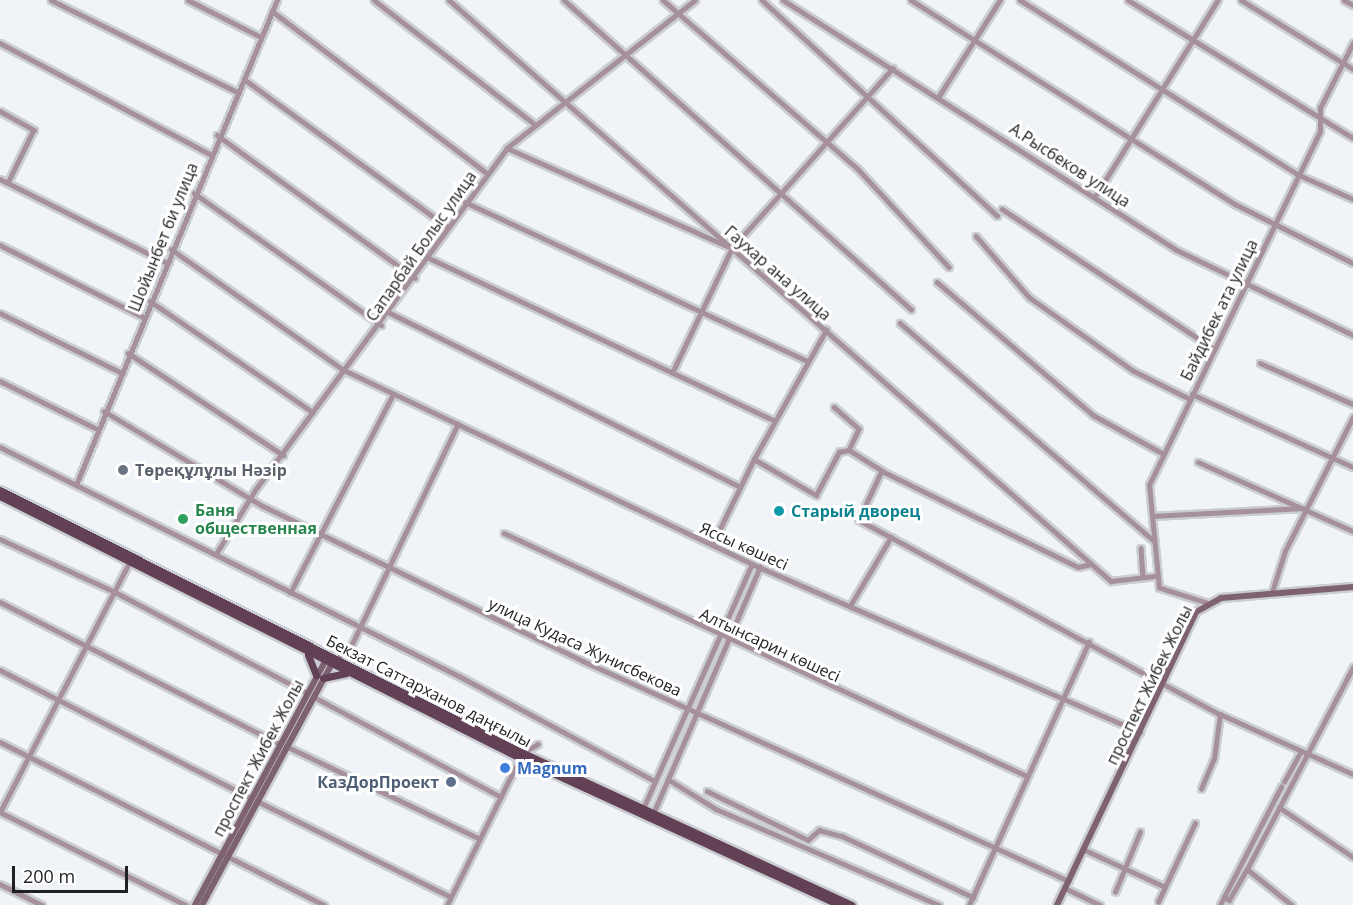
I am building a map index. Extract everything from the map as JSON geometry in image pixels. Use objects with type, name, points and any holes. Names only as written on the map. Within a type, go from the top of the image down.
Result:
[{"type":"main road","name":"Бекзат Саттарханов даңғылы","points":[[0,490],[95,541]]},
{"type":"main road","name":"Бекзат Саттарханов даңғылы","points":[[0,496],[95,541],[299,645],[332,659],[521,756]]},
{"type":"main road","name":"проспект Жибек Жолы","points":[[1057,905],[1196,612],[1207,603],[1272,592],[1353,587]]},
{"type":"main road","points":[[299,645],[315,662],[320,677],[353,674]]},
{"type":"main road","name":"Бекзат Саттарханов даңғылы","points":[[332,659],[353,674],[521,756],[840,905]]},
{"type":"main road","name":"проспект Жибек Жолы","points":[[202,905],[254,799],[332,659]]},
{"type":"main road","name":"Бекзат Саттарханов даңғылы","points":[[693,835],[852,905]]},
{"type":"main road","name":"проспект Жибек Жолы","points":[[195,905],[225,856]]},
{"type":"street","points":[[51,0],[237,92]]},
{"type":"street","points":[[188,0],[261,37]]},
{"type":"street","name":"Шойынбет би улица","points":[[76,485],[217,135],[244,79],[277,0]]},
{"type":"street","points":[[374,0],[533,123]]},
{"type":"street","name":"Гаухар ана улица","points":[[449,0],[1091,564],[1114,582],[1143,574]]},
{"type":"street","points":[[564,0],[620,55],[911,309]]},
{"type":"street","points":[[663,0],[826,142],[949,267]]},
{"type":"street","name":"Сапарбай Болыс улица","points":[[216,554],[249,500],[344,370],[390,313],[465,202],[507,148],[533,123],[695,0]]},
{"type":"street","points":[[762,0],[997,215]]},
{"type":"street","name":"А.Рысбеков улица","points":[[783,0],[1096,195],[1175,249],[1244,286],[1353,335]]},
{"type":"street","points":[[911,0],[1273,226],[1353,263]]},
{"type":"street","points":[[939,96],[1000,0]]},
{"type":"street","points":[[1020,0],[1297,174],[1353,199]]},
{"type":"street","points":[[1128,0],[1321,122],[1353,138]]},
{"type":"street","points":[[1096,195],[1218,0]]},
{"type":"street","points":[[1242,0],[1353,69]]},
{"type":"street","points":[[1344,0],[1353,5]]},
{"type":"street","points":[[272,11],[487,174]]},
{"type":"street","points":[[0,42],[210,154]]},
{"type":"street","name":"Байдибек ата улица","points":[[1155,576],[1149,485],[1321,122],[1320,108],[1353,43]]},
{"type":"street","points":[[672,373],[701,308],[732,248],[893,68]]},
{"type":"street","points":[[244,79],[448,227]]},
{"type":"street","points":[[0,111],[34,130],[8,183]]},
{"type":"street","points":[[217,135],[415,278]]},
{"type":"street","points":[[507,148],[732,248]]},
{"type":"street","points":[[0,179],[165,262]]},
{"type":"street","points":[[194,193],[381,325]]},
{"type":"street","points":[[465,202],[701,308],[806,360]]},
{"type":"street","points":[[1002,209],[1214,349]]},
{"type":"street","points":[[976,236],[1029,297],[1131,370],[1353,468]]},
{"type":"street","points":[[0,245],[143,317]]},
{"type":"street","name":"Яссы көшесі","points":[[171,249],[344,370],[752,564],[1140,732]]},
{"type":"street","points":[[429,258],[772,420]]},
{"type":"street","points":[[937,282],[1093,415],[1164,454]]},
{"type":"street","points":[[150,301],[313,412]]},
{"type":"street","points":[[0,312],[120,372]]},
{"type":"street","points":[[390,313],[740,487]]},
{"type":"street","points":[[900,323],[1154,541]]},
{"type":"street","points":[[712,545],[772,420],[826,330]]},
{"type":"street","points":[[128,353],[283,455]]},
{"type":"street","points":[[1260,363],[1353,404]]},
{"type":"street","points":[[0,381],[97,429]]},
{"type":"street","points":[[290,593],[393,394]]},
{"type":"street","points":[[834,407],[859,429],[849,450]]},
{"type":"street","name":"улица Кудаса Жунисбекова","points":[[104,411],[249,500],[688,709],[1069,881]]},
{"type":"street","points":[[1272,592],[1306,508],[1353,417]]},
{"type":"street","points":[[332,659],[360,627],[458,424]]},
{"type":"street","points":[[0,447],[360,627],[655,781]]},
{"type":"street","points":[[754,459],[818,494],[839,452],[849,450],[882,471],[1078,567],[1091,564]]},
{"type":"street","points":[[1198,462],[1306,508],[1353,531]]},
{"type":"street","points":[[882,471],[858,518],[1220,714],[1301,751],[1310,752],[1353,774]]},
{"type":"street","points":[[1152,516],[1306,508]]},
{"type":"street","name":"Алтынсарин көшесі","points":[[504,534],[729,640],[1028,776]]},
{"type":"street","points":[[850,606],[891,537]]},
{"type":"street","points":[[0,539],[115,592],[501,797]]},
{"type":"street","points":[[1141,548],[1143,574],[1155,576],[1167,593],[1207,603]]},
{"type":"street","points":[[131,559],[0,812],[186,905]]},
{"type":"street","points":[[641,812],[752,564]]},
{"type":"street","points":[[652,816],[760,567]]},
{"type":"street","points":[[0,602],[283,745],[480,839]]},
{"type":"street","points":[[969,905],[1089,642]]},
{"type":"street","points":[[1220,905],[1228,901],[1247,869],[1353,667]]},
{"type":"street","points":[[0,670],[451,897]]},
{"type":"street","points":[[1200,789],[1214,759],[1220,714]]},
{"type":"street","points":[[0,742],[324,905]]},
{"type":"street","points":[[447,905],[521,756],[538,744]]},
{"type":"street","points":[[1228,901],[1301,751]]},
{"type":"street","points":[[668,779],[716,808],[939,905]]},
{"type":"street","points":[[707,791],[808,840],[819,830],[842,836],[973,897]]},
{"type":"street","points":[[1279,807],[1353,857]]},
{"type":"street","points":[[1158,902],[1195,823]]},
{"type":"street","points":[[1115,892],[1140,832]]},
{"type":"street","points":[[1085,850],[1165,887]]},
{"type":"street","points":[[1247,869],[1293,905]]},
{"type":"street","points":[[0,884],[42,905]]},
{"type":"street","points":[[1065,888],[1100,905]]},
{"type":"place","name":"Төреқұлұлы Нәзір","points":[[123,470]]},
{"type":"place","name":"Старый дворец","points":[[779,511]]},
{"type":"place","name":"Баня общественная","points":[[183,519]]},
{"type":"place","name":"Magnum","points":[[505,768]]},
{"type":"place","name":"КазДорПроект","points":[[451,782]]}]
